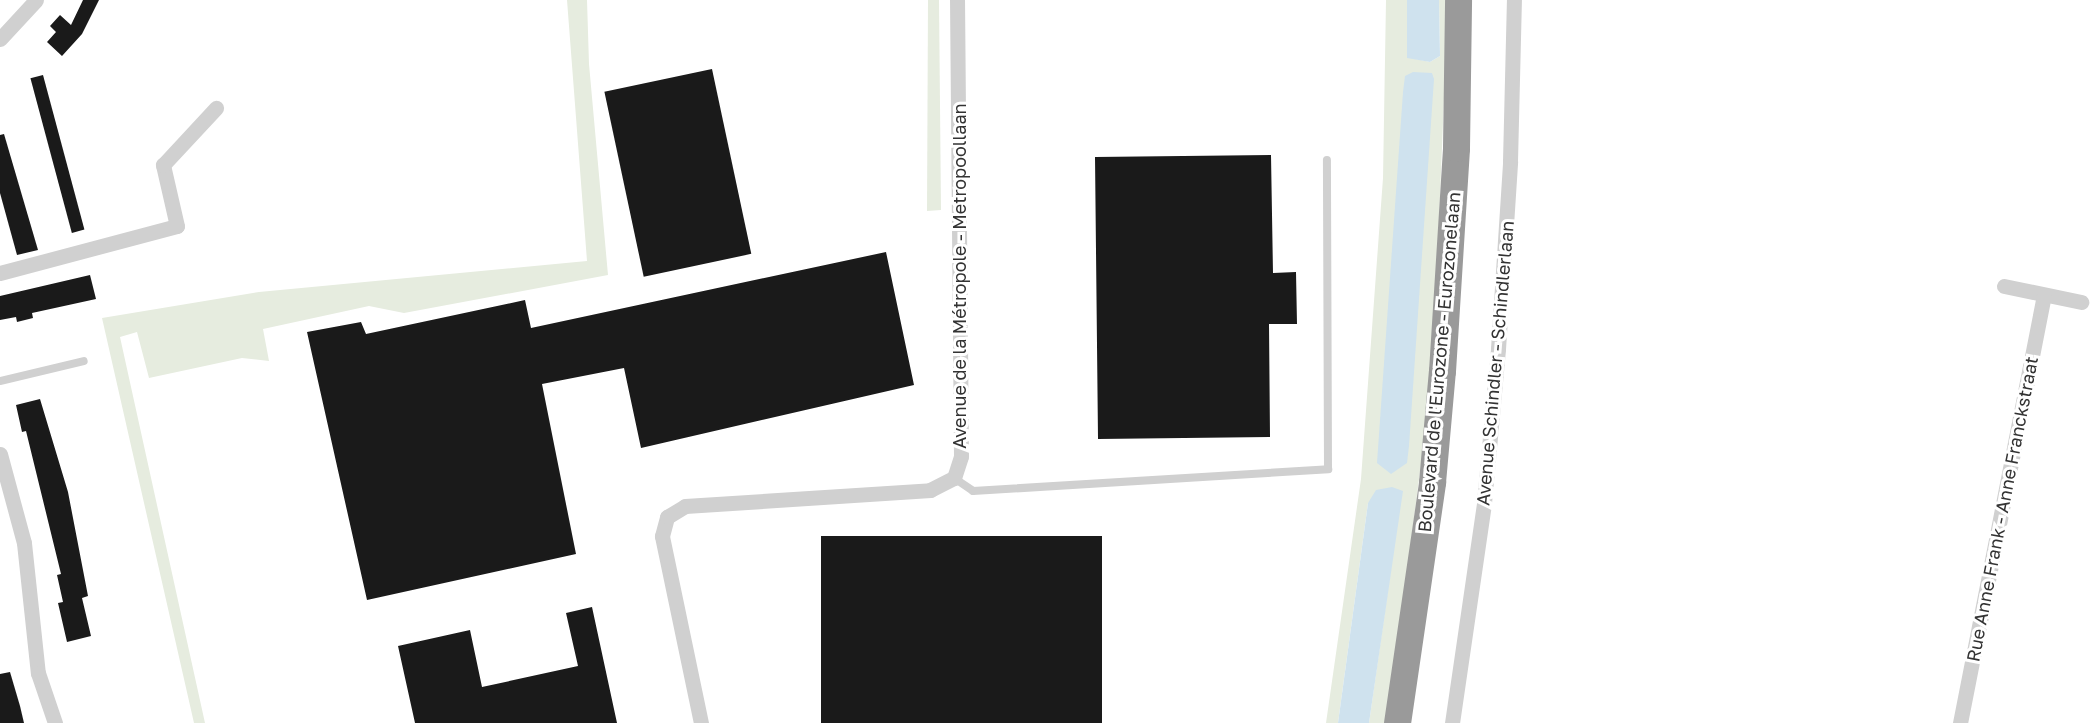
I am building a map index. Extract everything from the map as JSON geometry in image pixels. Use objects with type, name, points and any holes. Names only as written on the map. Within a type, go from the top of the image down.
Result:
[{"type":"highway","name":"Boulevard de l'Eurozone - Eurozonelaan","points":[[1397,723],[1431,493],[1442,371],[1455,160],[1458,0]]},
{"type":"street","points":[[0,39],[36,0]]},
{"type":"street","name":"Avenue de la Métropole - Metropoollaan","points":[[954,478],[961,456],[957,0]]},
{"type":"street","name":"Avenue Schindler - Schindlerlaan","points":[[1452,723],[1484,503],[1498,350],[1510,161],[1514,0]]},
{"type":"street","points":[[0,273],[177,226],[163,165],[216,108]]},
{"type":"street","points":[[2004,286],[2081,302]]},
{"type":"street","name":"Rue Anne Frank - Anne Franckstraat","points":[[1960,723],[2044,295]]},
{"type":"street","points":[[1,461],[24,543],[38,673],[55,723]]},
{"type":"street","points":[[701,723],[662,536],[667,517],[685,506],[930,490],[954,478]]},
{"type":"lane","points":[[954,478],[973,491],[1328,470],[1327,160]]},
{"type":"lane","points":[[0,381],[84,361]]},
{"type":"shaded area","points":[[567,0],[587,0],[589,64],[608,275],[404,313],[369,306],[263,329],[269,361],[242,358],[149,378],[137,332],[120,337],[205,723],[194,723],[102,318],[259,292],[587,261]]},
{"type":"shaded area","points":[[928,0],[939,0],[941,210],[927,211]]},
{"type":"shaded area","points":[[1386,0],[1407,0],[1407,57],[1430,62],[1440,56],[1439,0],[1448,0],[1433,369],[1388,723],[1369,723],[1402,491],[1368,503],[1338,723],[1326,723],[1361,479],[1383,178]]},
{"type":"water","points":[[1407,0],[1439,0],[1440,56],[1430,62],[1407,58]]},
{"type":"water","points":[[1413,72],[1432,73],[1434,79],[1409,446],[1407,463],[1391,474],[1377,463],[1403,92],[1405,76]]},
{"type":"water","points":[[1392,487],[1403,491],[1369,723],[1338,723],[1368,503],[1376,490]]},
{"type":"building","points":[[83,0],[99,0],[82,34],[62,56],[47,42],[56,32],[50,26],[60,15],[71,25]]},
{"type":"building","points":[[712,69],[751,254],[644,277],[604,92]]},
{"type":"building","points":[[43,75],[84,230],[72,233],[30,78]]},
{"type":"building","points":[[4,134],[38,250],[17,255],[0,193],[0,135]]},
{"type":"building","points":[[1271,155],[1273,273],[1296,272],[1297,324],[1269,324],[1270,437],[1098,439],[1095,157]]},
{"type":"building","points":[[886,252],[914,385],[641,448],[624,368],[542,384],[576,554],[367,600],[307,332],[361,322],[366,334],[525,300],[531,328]]},
{"type":"building","points":[[90,275],[96,299],[32,313],[33,318],[17,322],[16,317],[0,320],[0,296]]},
{"type":"building","points":[[40,399],[68,492],[88,596],[82,598],[91,636],[67,642],[58,603],[63,602],[57,575],[61,574],[26,431],[22,432],[16,405]]},
{"type":"building","points":[[821,536],[1102,536],[1102,723],[821,723]]},
{"type":"building","points":[[592,607],[617,723],[415,723],[398,646],[470,630],[482,687],[578,666],[566,613]]},
{"type":"building","points":[[10,672],[24,723],[0,723],[0,674]]}]
